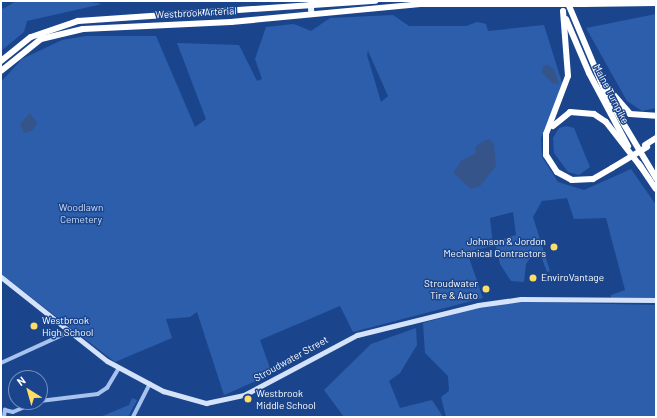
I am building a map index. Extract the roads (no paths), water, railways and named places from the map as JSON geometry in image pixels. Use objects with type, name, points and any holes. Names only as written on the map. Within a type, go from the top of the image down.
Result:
[{"type":"highway","name":"Westbrook Arterial","points":[[1,71],[25,49],[63,32],[375,1]]},
{"type":"highway","name":"Westbrook Arterial","points":[[466,1],[476,4]]},
{"type":"highway","name":"Maine Turnpike","points":[[560,1],[603,103],[641,167],[656,189]]},
{"type":"highway","name":"Maine Turnpike","points":[[567,1],[583,43],[607,96],[656,178]]},
{"type":"highway","name":"Westbrook Arterial","points":[[1,61],[31,37],[78,21],[312,7],[420,4],[656,3]]},
{"type":"highway","points":[[563,11],[568,76],[546,134],[546,155],[557,172],[572,180],[593,179],[656,141]]},
{"type":"highway","points":[[583,43],[619,105],[636,116],[656,116]]},
{"type":"highway","points":[[612,167],[585,179],[559,171],[550,160],[547,147],[554,124],[570,112],[594,114],[606,122],[641,167]]},
{"type":"highway","points":[[646,146],[656,138]]},
{"type":"main road","name":"Stroudwater Street","points":[[1,277],[69,332],[119,368],[150,384],[193,402],[224,401],[244,395],[348,339],[388,327],[502,300],[624,302],[656,300]]},
{"type":"street","points":[[1,363],[69,332]]},
{"type":"street","points":[[48,401],[98,394],[107,388],[119,368]]},
{"type":"street","points":[[133,417],[150,384]]},
{"type":"street","points":[[4,417],[5,410],[13,412],[18,410]]},
{"type":"street","points":[[12,417],[13,412]]},
{"type":"place","name":"Johnson & Jordon Mechanical Contractors","points":[[554,247]]},
{"type":"place","name":"EnviroVantage","points":[[533,278]]},
{"type":"place","name":"Stroudwater Tire & Auto","points":[[486,289]]},
{"type":"place","name":"Westbrook High School","points":[[34,326]]},
{"type":"place","name":"Westbrook Middle School","points":[[248,399]]},
{"type":"park label","name":"Woodlawn Cemetery","points":[[81,212]]}]
